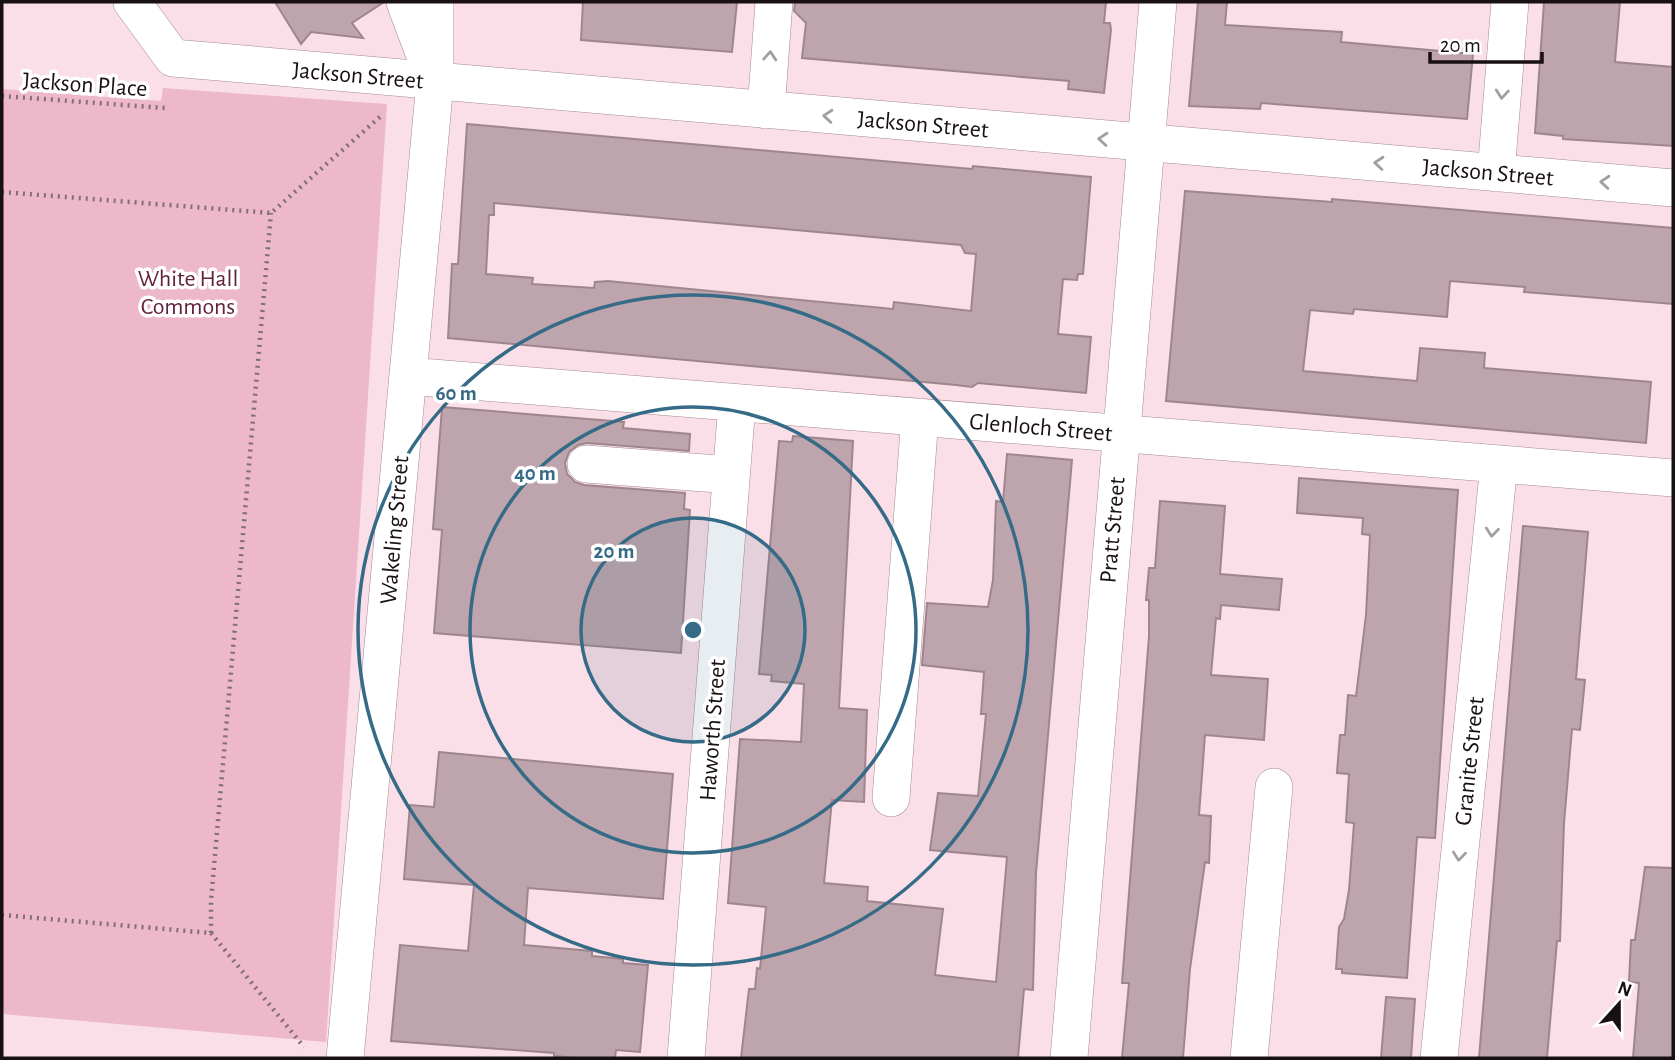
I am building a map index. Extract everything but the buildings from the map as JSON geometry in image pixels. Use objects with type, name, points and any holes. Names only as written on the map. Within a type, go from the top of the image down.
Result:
[{"type":"street","name":"Jackson Street","points":[[132,2],[173,58],[1673,188]]},
{"type":"street","points":[[405,2],[435,82]]},
{"type":"street","name":"Wakeling Street","points":[[345,1058],[435,82],[435,2]]},
{"type":"street","points":[[766,110],[774,2]]},
{"type":"street","name":"Pratt Street","points":[[1069,1058],[1158,2]]},
{"type":"street","points":[[1496,173],[1510,2]]},
{"type":"street","name":"Glenloch Street","points":[[408,376],[1673,478]]},
{"type":"street","name":"Haworth Street","points":[[686,1058],[737,403]]},
{"type":"street","points":[[891,798],[920,417]]},
{"type":"street","points":[[586,464],[731,475]]},
{"type":"street","name":"Granite Street","points":[[1439,1058],[1499,464]]},
{"type":"street","points":[[1249,1058],[1274,788]]},
{"type":"path","name":"Jackson Place","points":[[2,96],[165,108]]},
{"type":"path","points":[[304,1047],[211,933],[212,887],[271,213],[381,116]]},
{"type":"path","points":[[2,192],[271,213]]},
{"type":"path","points":[[2,915],[211,933]]},
{"type":"green space","name":"White Hall Commons","points":[[163,88],[387,104],[326,1042],[2,1014],[2,89],[161,101]]}]
